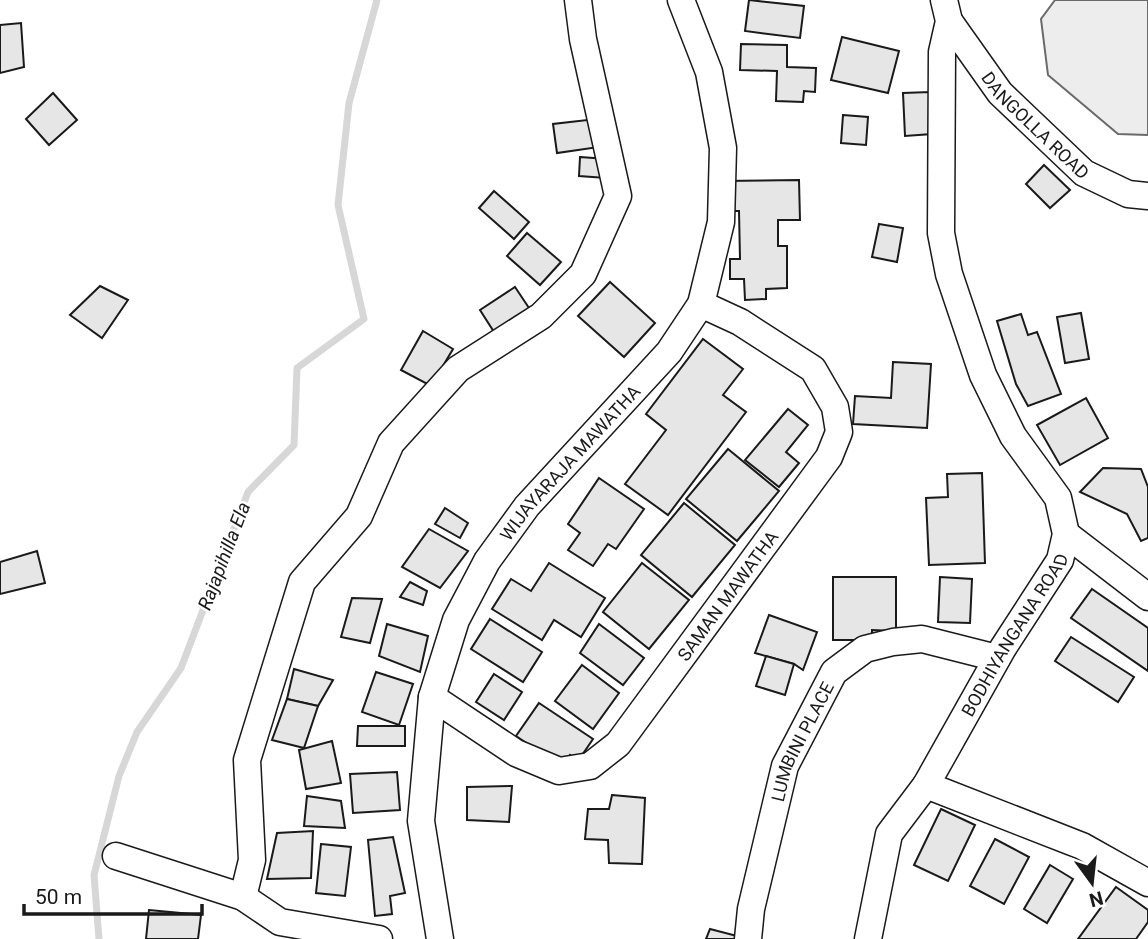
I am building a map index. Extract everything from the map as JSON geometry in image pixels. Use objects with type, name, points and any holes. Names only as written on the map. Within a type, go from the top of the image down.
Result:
[{"type":"street","points":[[243,897],[252,860],[247,760],[302,582],[359,516],[391,443],[458,369],[541,316],[583,274],[618,196],[583,39],[578,0]]},
{"type":"street","name":"WIJAYARAJA MAWATHA","points":[[440,939],[421,821],[432,697],[456,620],[487,561],[527,506],[669,352],[701,304],[721,222],[723,148],[709,72],[681,0]]},
{"type":"street","name":"DANGOLLA ROAD","points":[[946,10],[1000,93],[1084,173],[1128,194],[1148,196]]},
{"type":"street","name":"BODHIYANGANA ROAD","points":[[868,939],[889,834],[926,785],[997,658],[1060,560],[1066,534],[1058,498],[1013,436],[983,375],[949,274],[941,219],[942,52],[946,10]]},
{"type":"street","name":"SAMAN MAWATHA","points":[[432,697],[516,753],[559,771],[590,766],[618,744],[829,457],[839,432],[835,407],[813,369],[740,322],[701,304]]},
{"type":"street","points":[[1066,534],[1148,597]]},
{"type":"street","name":"LUMBINI PLACE","points":[[748,939],[751,909],[785,765],[834,673],[865,649],[922,639],[997,658]]},
{"type":"street","points":[[926,785],[1082,846],[1148,883]]},
{"type":"street","points":[[116,856],[243,897],[275,931],[379,939]]},
{"type":"shaded area","points":[[1055,0],[1148,0],[1148,135],[1118,134],[1048,75],[1041,19]]},
{"type":"building","points":[[749,0],[804,6],[800,38],[745,31]]},
{"type":"building","points":[[21,23],[24,67],[0,73],[0,25]]},
{"type":"building","points":[[842,37],[899,51],[888,93],[831,80]]},
{"type":"building","points":[[741,44],[787,45],[787,67],[816,68],[815,92],[804,91],[803,102],[776,101],[777,71],[740,70]]},
{"type":"building","points":[[930,92],[932,134],[905,136],[903,93]]},
{"type":"building","points":[[53,93],[77,120],[49,145],[26,119]]},
{"type":"building","points":[[843,115],[868,117],[866,145],[841,143]]},
{"type":"building","points":[[596,119],[599,147],[557,153],[553,124]]},
{"type":"building","points":[[580,157],[607,159],[606,178],[579,176]]},
{"type":"building","points":[[1044,165],[1070,190],[1050,208],[1026,184]]},
{"type":"building","points":[[799,180],[800,220],[778,220],[778,246],[787,246],[787,288],[766,289],[766,299],[745,300],[744,279],[730,279],[730,259],[740,259],[739,211],[723,211],[723,181]]},
{"type":"building","points":[[494,191],[529,222],[514,239],[479,208]]},
{"type":"building","points":[[879,224],[903,228],[897,262],[872,257]]},
{"type":"building","points":[[527,233],[561,262],[540,285],[507,256]]},
{"type":"building","points":[[610,282],[655,323],[624,357],[578,316]]},
{"type":"building","points":[[100,286],[128,300],[102,338],[70,315]]},
{"type":"building","points":[[515,287],[531,311],[496,335],[480,310]]},
{"type":"building","points":[[1081,313],[1089,359],[1065,363],[1057,317]]},
{"type":"building","points":[[1021,314],[1028,335],[1037,332],[1061,394],[1028,406],[1016,384],[997,321]]},
{"type":"building","points":[[423,331],[453,349],[431,386],[401,370]]},
{"type":"building","points":[[703,339],[743,369],[723,395],[746,412],[668,515],[625,484],[666,430],[646,414]]},
{"type":"building","points":[[893,362],[931,364],[927,428],[853,424],[855,396],[891,398]]},
{"type":"building","points":[[1086,398],[1108,438],[1060,465],[1037,425]]},
{"type":"building","points":[[788,409],[808,425],[786,452],[799,463],[779,487],[745,460]]},
{"type":"building","points":[[728,449],[779,491],[737,541],[686,499]]},
{"type":"building","points":[[1103,468],[1141,469],[1148,487],[1148,538],[1141,541],[1127,514],[1080,492]]},
{"type":"building","points":[[982,473],[985,563],[929,565],[926,498],[948,497],[947,474]]},
{"type":"building","points":[[599,478],[644,509],[616,549],[608,544],[593,566],[568,550],[580,533],[568,524]]},
{"type":"building","points":[[684,503],[735,545],[692,597],[641,555]]},
{"type":"building","points":[[445,508],[468,523],[460,538],[435,524]]},
{"type":"building","points":[[429,529],[468,551],[440,588],[402,567]]},
{"type":"building","points":[[37,551],[45,583],[0,594],[0,562]]},
{"type":"building","points":[[549,563],[605,598],[581,637],[554,620],[542,640],[492,609],[511,579],[531,591]]},
{"type":"building","points":[[642,563],[689,600],[649,649],[603,612]]},
{"type":"building","points":[[833,577],[896,577],[896,631],[872,630],[872,640],[833,640]]},
{"type":"building","points":[[940,577],[972,579],[970,623],[938,622]]},
{"type":"building","points":[[410,582],[427,591],[423,605],[400,597]]},
{"type":"building","points":[[1092,589],[1148,628],[1148,671],[1071,618]]},
{"type":"building","points":[[352,598],[382,599],[370,643],[341,637]]},
{"type":"building","points":[[769,615],[817,632],[803,670],[794,664],[755,653]]},
{"type":"building","points":[[490,619],[542,652],[523,682],[471,649]]},
{"type":"building","points":[[387,624],[428,636],[420,672],[379,656]]},
{"type":"building","points":[[599,624],[644,658],[623,685],[580,653]]},
{"type":"building","points":[[1071,637],[1134,677],[1118,702],[1055,661]]},
{"type":"building","points":[[766,656],[794,664],[785,695],[756,686]]},
{"type":"building","points":[[582,665],[619,693],[593,729],[555,701]]},
{"type":"building","points":[[294,669],[333,680],[318,706],[287,699]]},
{"type":"building","points":[[376,672],[413,684],[399,725],[362,712]]},
{"type":"building","points":[[494,674],[522,692],[504,720],[476,702]]},
{"type":"building","points":[[287,699],[318,706],[304,748],[272,740]]},
{"type":"building","points":[[539,703],[593,739],[578,761],[570,755],[562,767],[516,736]]},
{"type":"building","points":[[358,726],[405,726],[405,746],[357,746]]},
{"type":"building","points":[[332,741],[341,783],[306,789],[299,750]]},
{"type":"building","points":[[397,772],[400,810],[353,813],[350,774]]},
{"type":"building","points":[[512,786],[509,822],[467,820],[467,787]]},
{"type":"building","points":[[612,795],[645,798],[642,864],[609,863],[608,840],[585,839],[588,809],[609,809]]},
{"type":"building","points":[[307,796],[341,801],[345,828],[304,826]]},
{"type":"building","points":[[941,809],[975,825],[948,881],[914,865]]},
{"type":"building","points":[[313,831],[311,878],[267,879],[277,833]]},
{"type":"building","points":[[393,837],[405,893],[390,896],[392,914],[375,916],[368,840]]},
{"type":"building","points":[[995,839],[1029,857],[1004,904],[970,886]]},
{"type":"building","points":[[321,844],[351,847],[345,896],[316,893]]},
{"type":"building","points":[[1050,865],[1073,879],[1047,923],[1024,909]]},
{"type":"building","points":[[1116,887],[1148,910],[1148,922],[1136,939],[1078,939]]},
{"type":"building","points":[[149,910],[201,915],[198,939],[146,939]]},
{"type":"building","points":[[710,929],[741,937],[741,939],[706,939]]},
{"type":"waterway","name":"Rajapihilla Ela","points":[[99,939],[94,875],[119,776],[137,732],[181,668],[248,492],[294,445],[297,368],[364,319],[338,205],[349,103],[377,0]]}]
